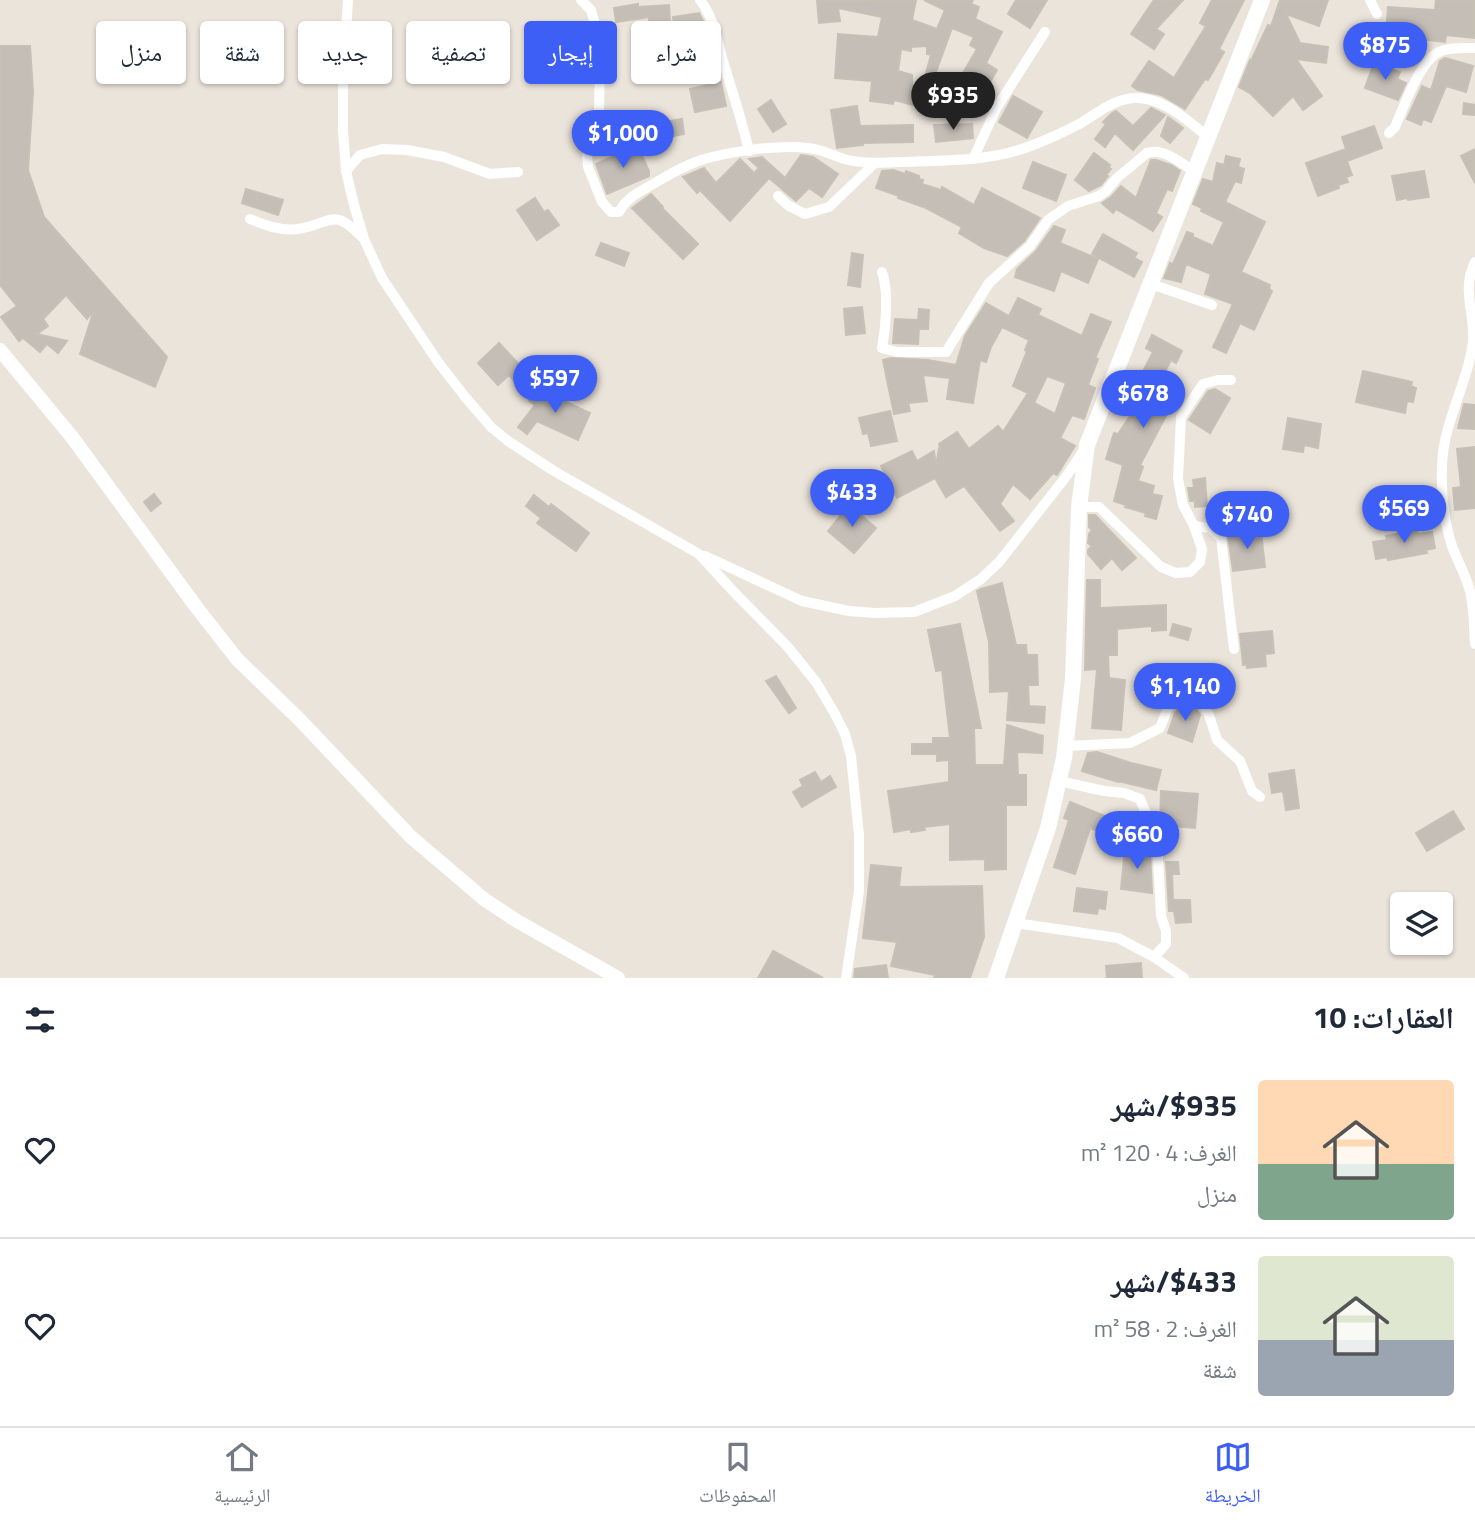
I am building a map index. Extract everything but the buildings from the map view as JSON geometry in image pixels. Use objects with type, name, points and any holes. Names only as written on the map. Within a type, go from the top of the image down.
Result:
[{"type":"main road","points":[[996,978],[1048,828],[1066,746],[1073,680],[1079,507],[1087,445],[1262,0]]},
{"type":"street","points":[[348,0],[343,130],[346,171],[364,239],[382,278],[438,362],[466,398],[508,441],[554,471],[699,554],[802,601],[849,611],[914,612],[955,596],[981,579],[999,562],[1065,478],[1087,445]]},
{"type":"street","points":[[581,0],[591,10],[600,54],[599,113],[587,157],[588,167],[602,202],[611,212],[619,212],[633,196],[696,162],[713,156],[775,147],[811,148],[845,159],[875,163],[988,158],[1033,145],[1081,123],[1106,106],[1137,98],[1170,108],[1208,136]]},
{"type":"street","points":[[700,0],[715,28],[749,151]]},
{"type":"street","points":[[1370,0],[1377,15]]},
{"type":"street","points":[[973,159],[997,107],[1045,32]]},
{"type":"street","points":[[1389,133],[1395,127],[1415,81],[1433,55],[1443,50],[1475,48]]},
{"type":"street","points":[[346,171],[360,155],[382,149],[407,150],[444,157],[490,174],[518,172]]},
{"type":"street","points":[[882,272],[887,285],[882,348],[897,352],[946,352],[989,283],[1030,246],[1048,220],[1059,211],[1099,196],[1117,178],[1153,151],[1169,156],[1195,172]]},
{"type":"street","points":[[778,196],[789,206],[805,214],[828,207],[875,163]]},
{"type":"street","points":[[250,219],[270,227],[297,229],[338,219],[347,223],[364,239]]},
{"type":"street","points":[[1475,262],[1468,281],[1474,320],[1473,340],[1467,370],[1447,429],[1442,464],[1448,530],[1472,598],[1475,644]]},
{"type":"street","points":[[1151,284],[1212,305]]},
{"type":"street","points":[[0,350],[72,437],[237,659],[299,719],[411,837],[485,900],[618,978]]},
{"type":"street","points":[[1079,507],[1099,507],[1161,567],[1176,573],[1190,572],[1200,562],[1202,549],[1183,505],[1178,478],[1181,417],[1203,384],[1231,380]]},
{"type":"street","points":[[1194,526],[1210,528],[1221,538],[1234,649]]},
{"type":"street","points":[[699,554],[787,646],[816,682],[845,734],[851,756],[859,835],[859,891],[846,978]]},
{"type":"street","points":[[1066,746],[1130,743],[1160,728],[1168,708],[1181,696],[1192,698],[1202,703],[1217,740],[1240,761],[1252,791],[1260,797]]},
{"type":"street","points":[[1059,781],[1124,793],[1140,799],[1157,839],[1161,916],[1166,931],[1166,944],[1154,957]]},
{"type":"street","points":[[1015,923],[1118,938],[1154,957],[1184,978]]}]
